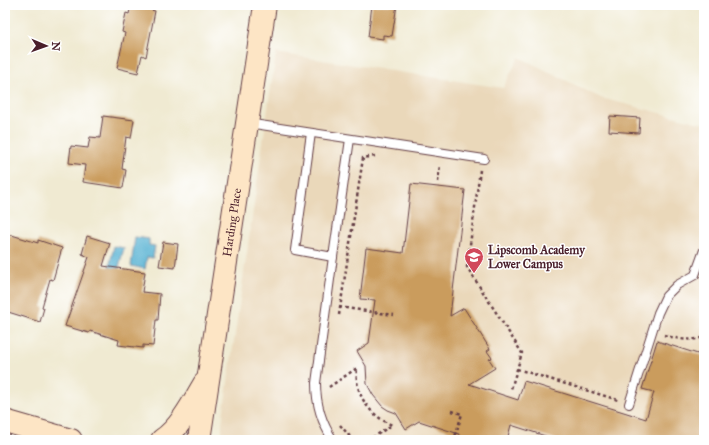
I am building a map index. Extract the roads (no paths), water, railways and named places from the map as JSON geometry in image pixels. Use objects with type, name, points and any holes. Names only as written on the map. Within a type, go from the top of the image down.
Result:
[{"type":"main road","name":"Harding Place","points":[[199,440],[265,5]]},
{"type":"main road","points":[[162,440],[186,415],[210,375]]},
{"type":"main road","points":[[5,421],[52,437]]},
{"type":"lane","points":[[247,124],[483,159]]},
{"type":"lane","points":[[311,133],[295,250],[333,257]]},
{"type":"lane","points":[[333,440],[321,417],[316,395],[317,373],[350,139]]},
{"type":"lane","points":[[629,404],[658,313],[666,296],[677,285],[695,274],[704,250]]},
{"type":"water","points":[[135,237],[149,239],[149,245],[155,246],[153,258],[147,257],[145,269],[131,266]]},
{"type":"water","points":[[114,246],[124,248],[118,270],[109,268]]},
{"type":"place","name":"Lipscomb Academy Lower Campus","points":[[474,274]]}]
